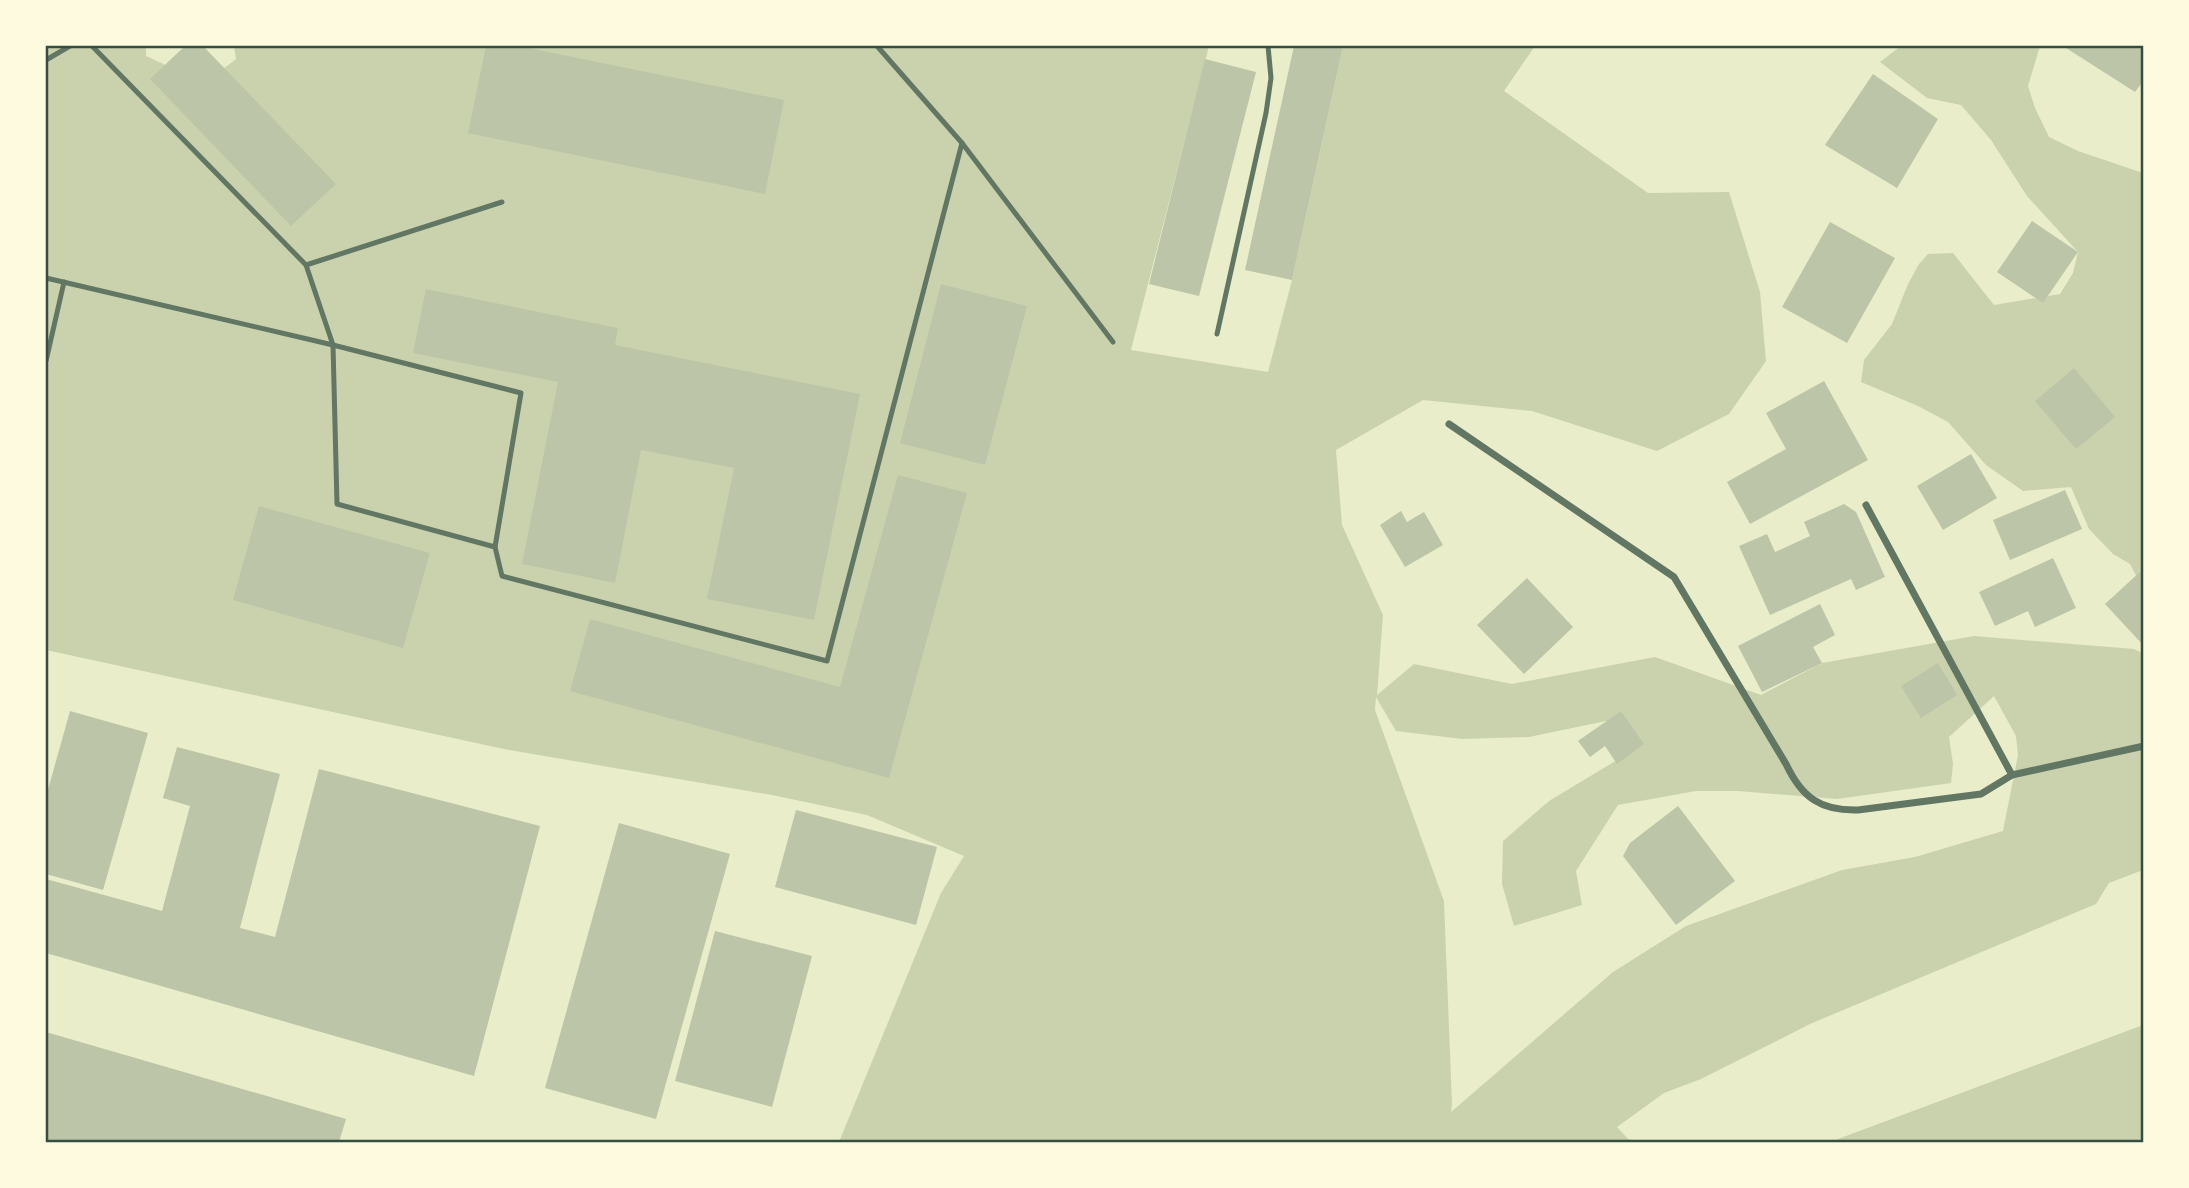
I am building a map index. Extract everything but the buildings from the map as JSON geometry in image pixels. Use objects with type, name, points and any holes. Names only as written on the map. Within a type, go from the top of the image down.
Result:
[{"type":"street","points":[[1449,424],[1674,577],[1794,781],[1806,795],[1822,805],[1840,811],[1858,810],[1981,794],[2012,775],[2144,746]]},
{"type":"street","points":[[1866,505],[2012,775]]},
{"type":"lane","points":[[46,60],[70,46]]},
{"type":"lane","points":[[92,46],[306,265],[333,345],[337,504],[495,547]]},
{"type":"lane","points":[[877,46],[961,143],[1113,342]]},
{"type":"lane","points":[[1217,334],[1266,113],[1271,78],[1268,46]]},
{"type":"lane","points":[[46,278],[333,345],[522,393],[495,547],[502,576],[827,661],[961,143]]},
{"type":"lane","points":[[306,265],[502,202]]},
{"type":"lane","points":[[46,361],[64,282]]},
{"type":"green space","points":[[46,46],[146,46],[146,56],[205,83],[236,59],[234,46],[1209,46],[1131,350],[1268,372],[1292,280],[1343,46],[1535,46],[1504,91],[1648,193],[1729,192],[1760,292],[1766,361],[1729,414],[1657,451],[1532,411],[1423,400],[1336,450],[1342,525],[1383,615],[1377,695],[1414,664],[1512,684],[1655,657],[1761,695],[1822,663],[1974,636],[2134,649],[2144,654],[2143,870],[2109,883],[2096,904],[1810,1024],[1701,1079],[1664,1093],[1617,1127],[1628,1139],[1640,1142],[839,1142],[941,893],[964,856],[867,815],[772,795],[504,749],[46,650]],"holes":[[[1994,696],[2016,736],[2018,755],[2003,831],[1915,857],[1842,870],[1686,926],[1613,972],[1451,1112],[1444,901],[1375,710],[1376,697],[1396,731],[1462,739],[1529,737],[1606,721],[1637,748],[1549,801],[1503,841],[1502,884],[1514,926],[1582,905],[1576,871],[1618,805],[1696,791],[1738,791],[1837,799],[1951,783],[1953,764],[1949,737]]]},
{"type":"green space","points":[[1901,46],[2040,46],[2028,86],[2049,137],[2078,151],[2143,173],[2143,589],[2130,564],[2113,554],[2089,529],[2071,487],[2023,491],[1986,465],[1948,422],[1861,382],[1864,360],[1892,324],[1908,284],[1928,254],[1953,253],[1994,305],[2060,294],[2073,273],[2078,252],[2027,196],[1991,140],[1961,105],[1927,98],[1880,62]]},
{"type":"green space","points":[[2143,1025],[2143,1142],[1830,1142]]}]
